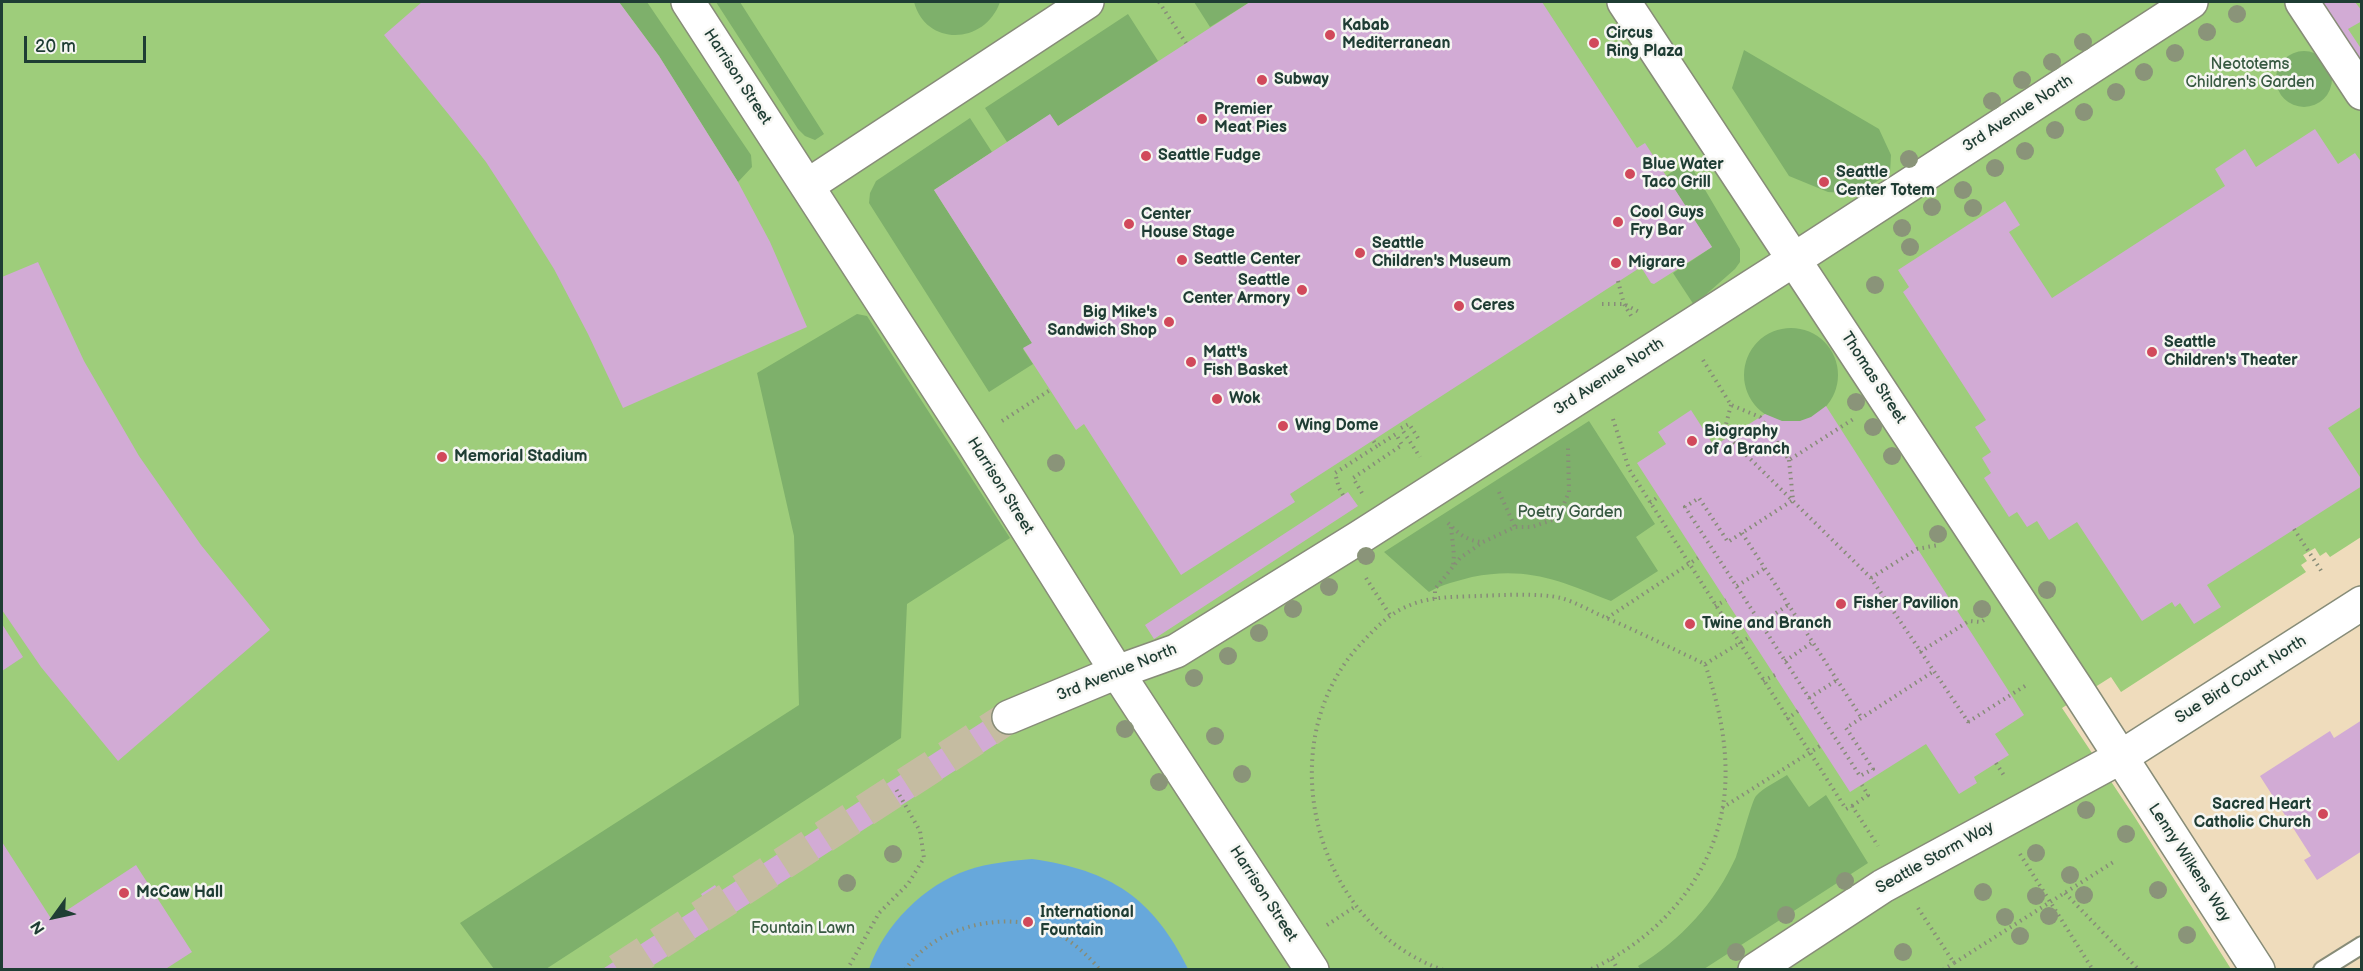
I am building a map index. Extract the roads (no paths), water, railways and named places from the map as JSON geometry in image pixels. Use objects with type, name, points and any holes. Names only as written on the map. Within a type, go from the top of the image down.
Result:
[{"type":"street","name":"Harrison Street","points":[[688,2],[1117,672],[1312,969]]},
{"type":"street","points":[[807,186],[1087,2]]},
{"type":"street","name":"3rd Avenue North","points":[[1009,717],[1117,672],[1176,651],[1795,259],[2191,2]]},
{"type":"street","points":[[2302,2],[2361,93]]},
{"type":"street","name":"Thomas Street","points":[[1628,3],[2121,757]]},
{"type":"street","name":"Sue Bird Court North","points":[[2121,757],[2361,603]]},
{"type":"street","name":"Seattle Storm Way","points":[[1755,969],[1883,886],[2121,757]]},
{"type":"street","name":"Lenny Wilkens Way","points":[[2121,757],[2258,969]]},
{"type":"lane","points":[[2322,969],[2361,945]]},
{"type":"water","name":"International Fountain","points":[[1032,859],[1085,871],[1126,891],[1160,923],[1188,969],[869,969],[895,922],[921,896],[968,870]]},
{"type":"tunnel","points":[[618,970],[1009,717]]},
{"type":"place","name":"Kabab Mediterranean","points":[[1330,35]]},
{"type":"place","name":"Circus Ring Plaza","points":[[1594,43]]},
{"type":"place","name":"Subway","points":[[1262,80]]},
{"type":"place","name":"Premier Meat Pies","points":[[1202,119]]},
{"type":"place","name":"Seattle Fudge","points":[[1146,156]]},
{"type":"place","name":"Blue Water Taco Grill","points":[[1630,174]]},
{"type":"place","name":"Seattle Center Totem","points":[[1824,182]]},
{"type":"place","name":"Cool Guys Fry Bar","points":[[1618,222]]},
{"type":"place","name":"Center House Stage","points":[[1129,224]]},
{"type":"place","name":"Seattle Children's Museum","points":[[1360,253]]},
{"type":"place","name":"Seattle Center","points":[[1182,260]]},
{"type":"place","name":"Migrare","points":[[1616,263]]},
{"type":"place","name":"Seattle Center Armory","points":[[1302,290]]},
{"type":"place","name":"Ceres","points":[[1459,306]]},
{"type":"place","name":"Big Mike's Sandwich Shop","points":[[1169,322]]},
{"type":"place","name":"Seattle Children's Theater","points":[[2152,352]]},
{"type":"place","name":"Matt's Fish Basket","points":[[1191,362]]},
{"type":"place","name":"Wok","points":[[1217,399]]},
{"type":"place","name":"Wing Dome","points":[[1283,426]]},
{"type":"place","name":"Biography of a Branch","points":[[1692,441]]},
{"type":"place","name":"Memorial Stadium","points":[[442,457]]},
{"type":"place","name":"Fisher Pavilion","points":[[1841,604]]},
{"type":"place","name":"Twine and Branch","points":[[1690,624]]},
{"type":"place","name":"Sacred Heart Catholic Church","points":[[2323,814]]},
{"type":"place","name":"McCaw Hall","points":[[124,893]]},
{"type":"place","name":"International Fountain","points":[[1028,922]]},
{"type":"park label","name":"Neototems Children's Garden","points":[[2250,74]]},
{"type":"park label","name":"Poetry Garden","points":[[1570,513]]},
{"type":"park label","name":"Fountain Lawn","points":[[803,929]]}]
